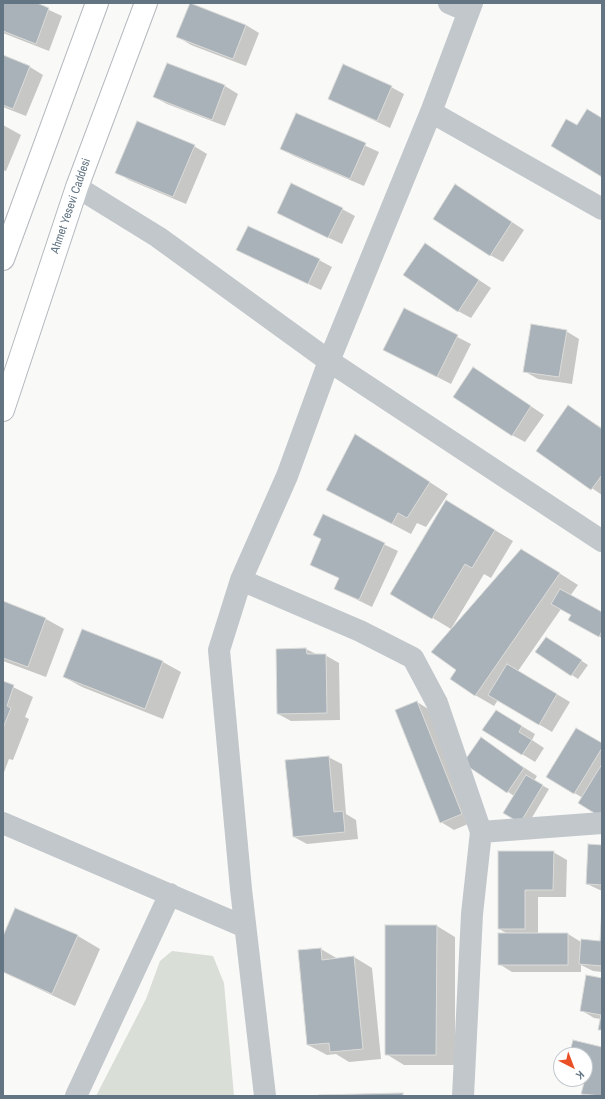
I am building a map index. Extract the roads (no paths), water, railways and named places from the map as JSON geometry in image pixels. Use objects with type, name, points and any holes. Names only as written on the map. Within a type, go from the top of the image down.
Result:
[{"type":"main road","points":[[3,259],[97,3]]},
{"type":"main road","name":"Ahmet Yesevi Caddesi","points":[[3,410],[77,187],[146,3]]},
{"type":"street","points":[[265,1096],[245,927],[219,650],[240,580],[286,476],[328,361],[431,112],[463,6]]},
{"type":"street","points":[[431,112],[602,209]]},
{"type":"street","points":[[77,187],[158,237],[328,361],[602,541]]},
{"type":"street","points":[[240,580],[360,631],[412,658],[436,703],[481,832],[472,914],[463,1096]]},
{"type":"street","points":[[3,823],[245,927]]},
{"type":"street","points":[[481,832],[602,823]]},
{"type":"street","points":[[76,1096],[170,894]]}]
